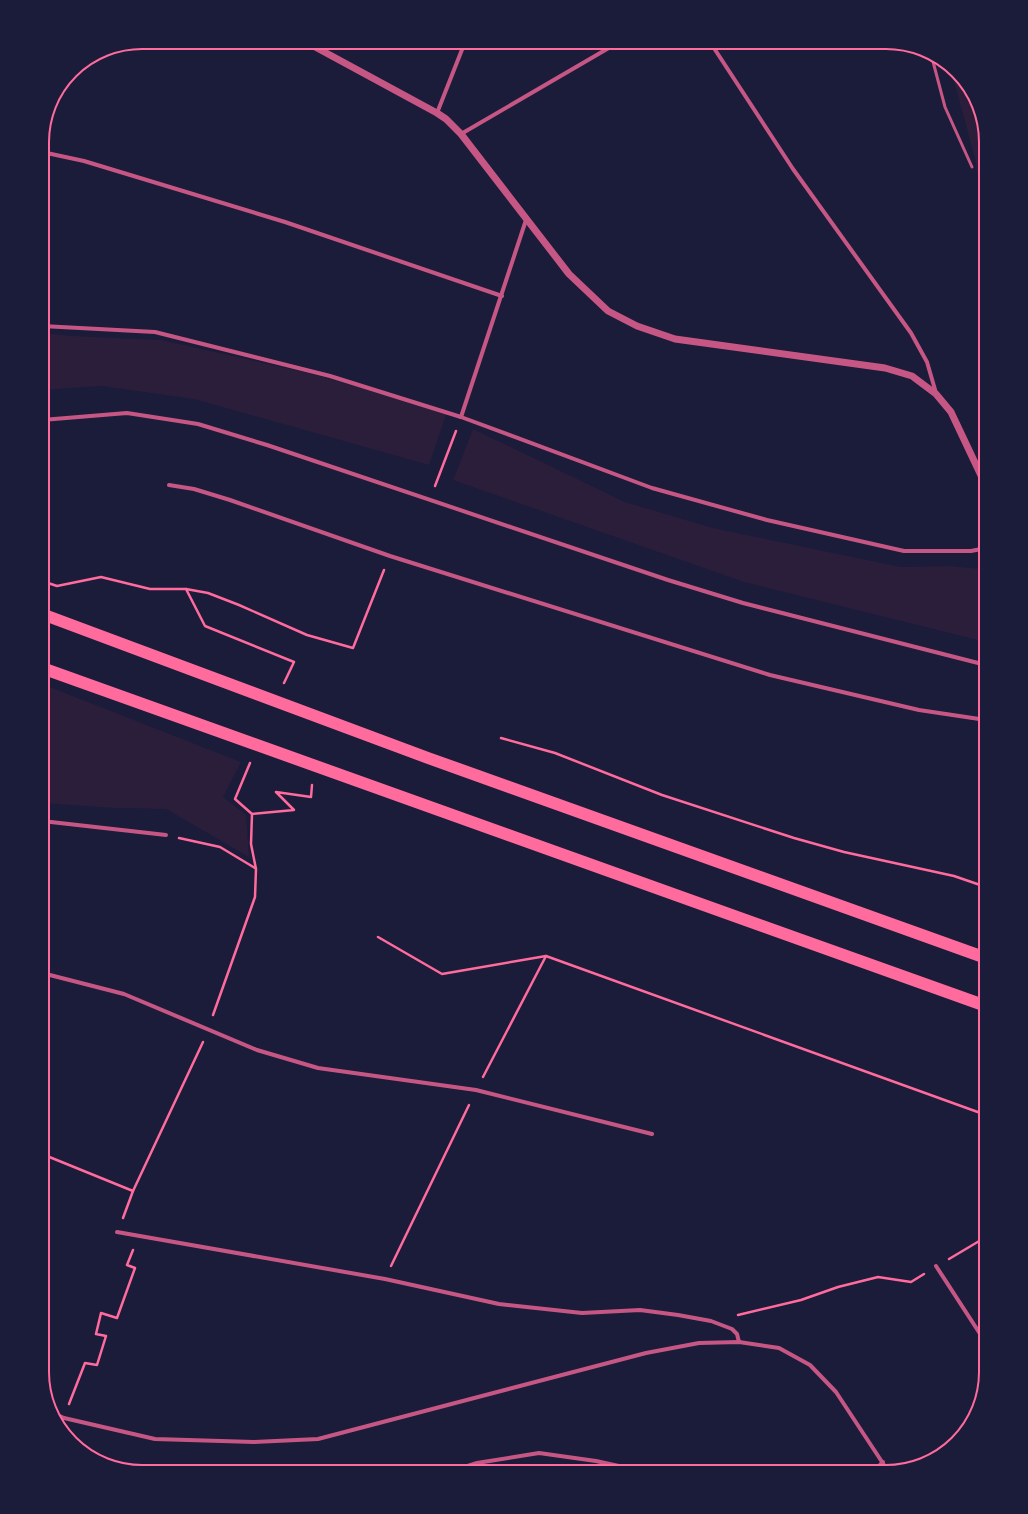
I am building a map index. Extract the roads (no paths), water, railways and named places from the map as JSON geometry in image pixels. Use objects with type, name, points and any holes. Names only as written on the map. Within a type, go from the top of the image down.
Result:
[{"type":"highway","points":[[49,617],[428,758],[979,955]]},
{"type":"highway","points":[[49,671],[979,1003]]},
{"type":"street","points":[[319,49],[446,119],[461,134],[569,274],[608,311],[637,326],[676,339],[885,368],[912,376],[936,394],[951,412],[979,471]]},
{"type":"street","points":[[437,113],[462,49]]},
{"type":"street","points":[[461,134],[607,49]]},
{"type":"street","points":[[715,49],[793,169],[911,333],[927,362],[936,394]]},
{"type":"street","points":[[49,154],[84,161],[285,222],[502,296]]},
{"type":"street","points":[[461,418],[526,220]]},
{"type":"street","points":[[49,326],[155,332],[330,376],[461,418],[652,488],[767,520],[904,551],[971,551],[979,549]]},
{"type":"street","points":[[49,419],[127,413],[198,424],[268,445],[668,580],[743,603],[979,663]]},
{"type":"street","points":[[169,486],[194,489],[230,500],[390,556],[770,675],[919,710],[979,719]]},
{"type":"street","points":[[49,822],[166,835]]},
{"type":"street","points":[[49,975],[124,994],[257,1050],[318,1068],[476,1090],[652,1134]]},
{"type":"street","points":[[117,1232],[384,1279],[499,1304],[582,1313],[640,1310],[712,1321],[732,1329],[737,1334],[739,1342]]},
{"type":"street","points":[[936,1266],[979,1332]]},
{"type":"street","points":[[60,1416],[156,1439],[254,1442],[318,1439],[646,1353],[699,1343],[739,1342],[779,1348],[810,1365],[836,1392],[885,1465]]},
{"type":"street","points":[[471,1465],[539,1453],[614,1465]]},
{"type":"street","points":[[880,1465],[883,1462]]},
{"type":"lane","points":[[933,62],[945,107],[972,167]]}]
